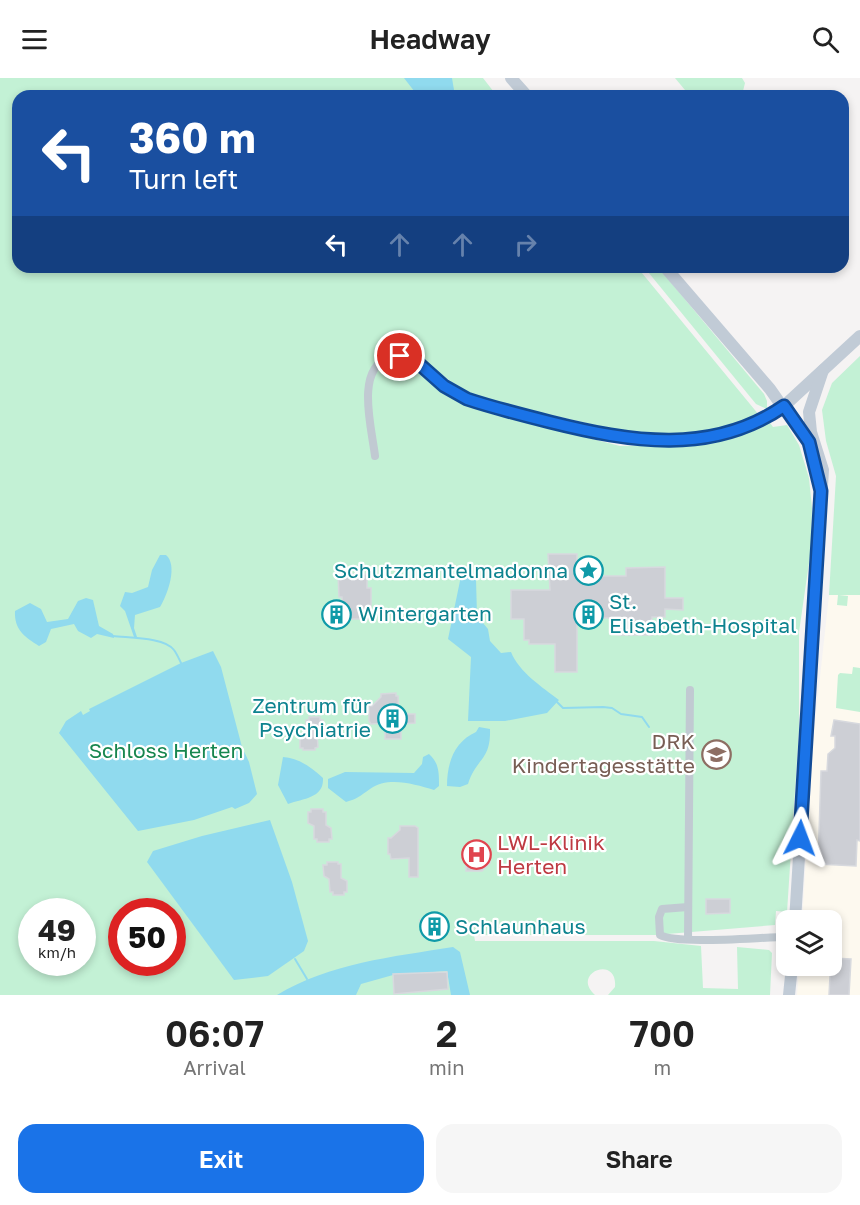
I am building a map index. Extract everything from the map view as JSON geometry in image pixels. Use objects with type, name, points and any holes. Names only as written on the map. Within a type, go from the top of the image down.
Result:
[{"type":"main road","points":[[511,78],[522,90]]},
{"type":"main road","points":[[670,273],[784,406],[809,442],[821,491]]},
{"type":"main road","points":[[784,406],[860,336]]},
{"type":"main road","points":[[796,910],[823,470],[811,432],[809,412],[823,370]]},
{"type":"main road","points":[[789,995],[791,976]]},
{"type":"street","points":[[375,456],[368,384],[373,370],[379,363],[393,356],[412,359],[444,386],[467,399],[622,439],[669,442],[707,437],[765,419],[784,406]]},
{"type":"street","points":[[688,939],[690,690]]},
{"type":"street","points":[[688,907],[662,909],[660,935],[688,939],[776,937]]},
{"type":"shaded area","points":[[829,595],[860,595],[860,995],[797,995],[798,976],[842,976],[842,910],[803,910],[814,732]]},
{"type":"green space","name":"Schloss Herten","points":[[0,78],[483,78],[492,90],[12,90],[12,273],[642,273],[759,415],[735,424],[687,436],[635,434],[471,397],[411,351],[400,351],[408,363],[466,403],[620,446],[696,445],[768,420],[773,427],[787,425],[799,445],[809,478],[812,508],[811,549],[799,632],[799,730],[787,910],[776,910],[775,925],[655,935],[474,935],[475,941],[654,941],[701,946],[703,988],[738,989],[737,947],[769,950],[772,953],[770,995],[608,995],[615,987],[614,977],[610,971],[603,969],[591,974],[588,980],[589,987],[595,995],[0,995]]},
{"type":"green space","points":[[675,78],[742,78],[745,83],[743,90],[685,90]]},
{"type":"green space","points":[[649,273],[663,273],[764,394],[767,409],[756,404]]},
{"type":"green space","points":[[860,356],[860,595],[839,595],[848,596],[847,606],[837,605],[838,595],[829,595],[836,476],[826,441],[822,410],[832,383]]},
{"type":"green space","points":[[853,667],[860,668],[860,712],[836,708],[838,675],[840,673],[852,674]]},
{"type":"water","points":[[404,78],[452,78],[454,90],[413,90]]},
{"type":"water","points":[[160,555],[166,555],[170,560],[169,587],[160,607],[135,615],[134,628],[137,637],[134,637],[125,611],[120,606],[125,592],[132,593],[148,587],[152,570]]},
{"type":"water","points":[[461,576],[476,579],[477,616],[488,629],[490,641],[501,653],[511,652],[525,673],[559,700],[547,713],[505,721],[468,721],[471,657],[448,639]]},
{"type":"water","points":[[86,598],[93,600],[99,626],[113,634],[114,638],[97,634],[91,638],[78,631],[74,624],[51,629],[46,642],[39,646],[25,636],[16,623],[15,611],[30,603],[41,609],[47,622],[68,619],[78,601]]},
{"type":"water","points":[[213,651],[221,667],[257,794],[249,803],[235,809],[232,807],[194,820],[138,831],[59,733],[66,721],[81,711],[83,715],[90,711],[89,709],[181,663]]},
{"type":"water","points":[[479,727],[490,729],[486,754],[471,775],[468,784],[460,787],[447,786],[448,769],[453,754],[462,741],[476,732]]},
{"type":"water","points":[[429,754],[437,764],[439,786],[434,790],[401,782],[385,783],[346,802],[328,788],[328,779],[345,772],[414,773],[422,764],[423,757]]},
{"type":"water","points":[[283,757],[300,761],[323,778],[320,790],[312,796],[288,804],[278,785]]},
{"type":"water","points":[[270,820],[292,882],[308,941],[304,951],[268,976],[234,980],[186,915],[186,898],[174,898],[147,862],[153,851],[202,836]]},
{"type":"water","points":[[453,947],[460,952],[470,995],[451,995],[447,971],[393,975],[361,984],[356,995],[277,995],[318,975],[340,968]]},
{"type":"building","name":"St. Elisabeth-Hospital","points":[[548,554],[577,554],[577,576],[626,576],[626,568],[665,567],[665,598],[683,598],[683,610],[665,609],[665,617],[652,617],[652,635],[617,635],[617,618],[577,618],[577,672],[555,672],[555,644],[529,644],[529,640],[524,640],[524,619],[511,619],[511,590],[550,590]]},
{"type":"building","points":[[338,574],[367,574],[367,588],[371,588],[371,619],[339,619],[339,624],[331,624],[331,611],[343,611],[342,597],[339,597]]},
{"type":"building","name":"Zentrum für Psychiatrie","points":[[396,693],[399,714],[415,714],[415,723],[401,724],[401,739],[385,739],[385,723],[371,724],[369,706],[381,697],[381,694]]},
{"type":"building","name":"Zentrum für Psychiatrie","points":[[309,717],[320,717],[320,720],[323,720],[323,731],[317,734],[318,747],[315,750],[303,750],[300,748],[300,736],[306,733],[306,720],[309,720]]},
{"type":"building","points":[[834,720],[860,724],[860,841],[857,840],[856,866],[818,864],[821,771],[827,771],[828,754],[835,748],[835,736],[831,736]]},
{"type":"building","points":[[311,809],[323,809],[323,812],[326,812],[326,825],[331,828],[332,839],[329,839],[329,842],[317,842],[317,839],[314,839],[314,826],[308,823],[308,812],[311,812]]},
{"type":"building","points":[[400,826],[418,828],[418,877],[409,877],[409,858],[391,859],[388,854],[388,838],[400,830]]},
{"type":"building","name":"LWL-Klinik Herten","points":[[466,846],[490,849],[490,863],[482,871],[466,871],[463,850],[466,850]]},
{"type":"building","points":[[327,862],[341,864],[341,878],[347,881],[347,892],[344,892],[344,895],[333,895],[333,892],[330,892],[329,879],[324,876],[323,865],[327,865]]},
{"type":"building","points":[[706,899],[730,899],[730,913],[706,914]]},
{"type":"building","name":"Schlaunhaus","points":[[446,918],[448,933],[422,936],[420,920]]},
{"type":"building","points":[[842,959],[851,959],[849,995],[829,995],[830,976],[842,976]]},
{"type":"building","points":[[447,972],[448,989],[394,994],[393,974]]},
{"type":"waterway","points":[[113,636],[163,643],[174,650],[181,663]]},
{"type":"waterway","points":[[557,702],[563,708],[612,708],[621,714],[642,717],[649,727]]},
{"type":"waterway","points":[[295,959],[307,979]]},
{"type":"place","name":"Schutzmantelmadonna","points":[[589,571]]},
{"type":"place","name":"Wintergarten","points":[[337,614]]},
{"type":"place","name":"St. Elisabeth-Hospital","points":[[588,614]]},
{"type":"place","name":"Zentrum für Psychiatrie","points":[[392,718]]},
{"type":"place","name":"DRK Kindertagesstätte","points":[[716,754]]},
{"type":"place","name":"LWL-Klinik Herten","points":[[476,855]]},
{"type":"place","name":"Schlaunhaus","points":[[434,927]]},
{"type":"route","points":[[400,356],[407,356],[444,386],[483,405],[622,439],[669,442],[707,437],[765,419],[784,406],[809,442],[821,491],[800,838]]}]
